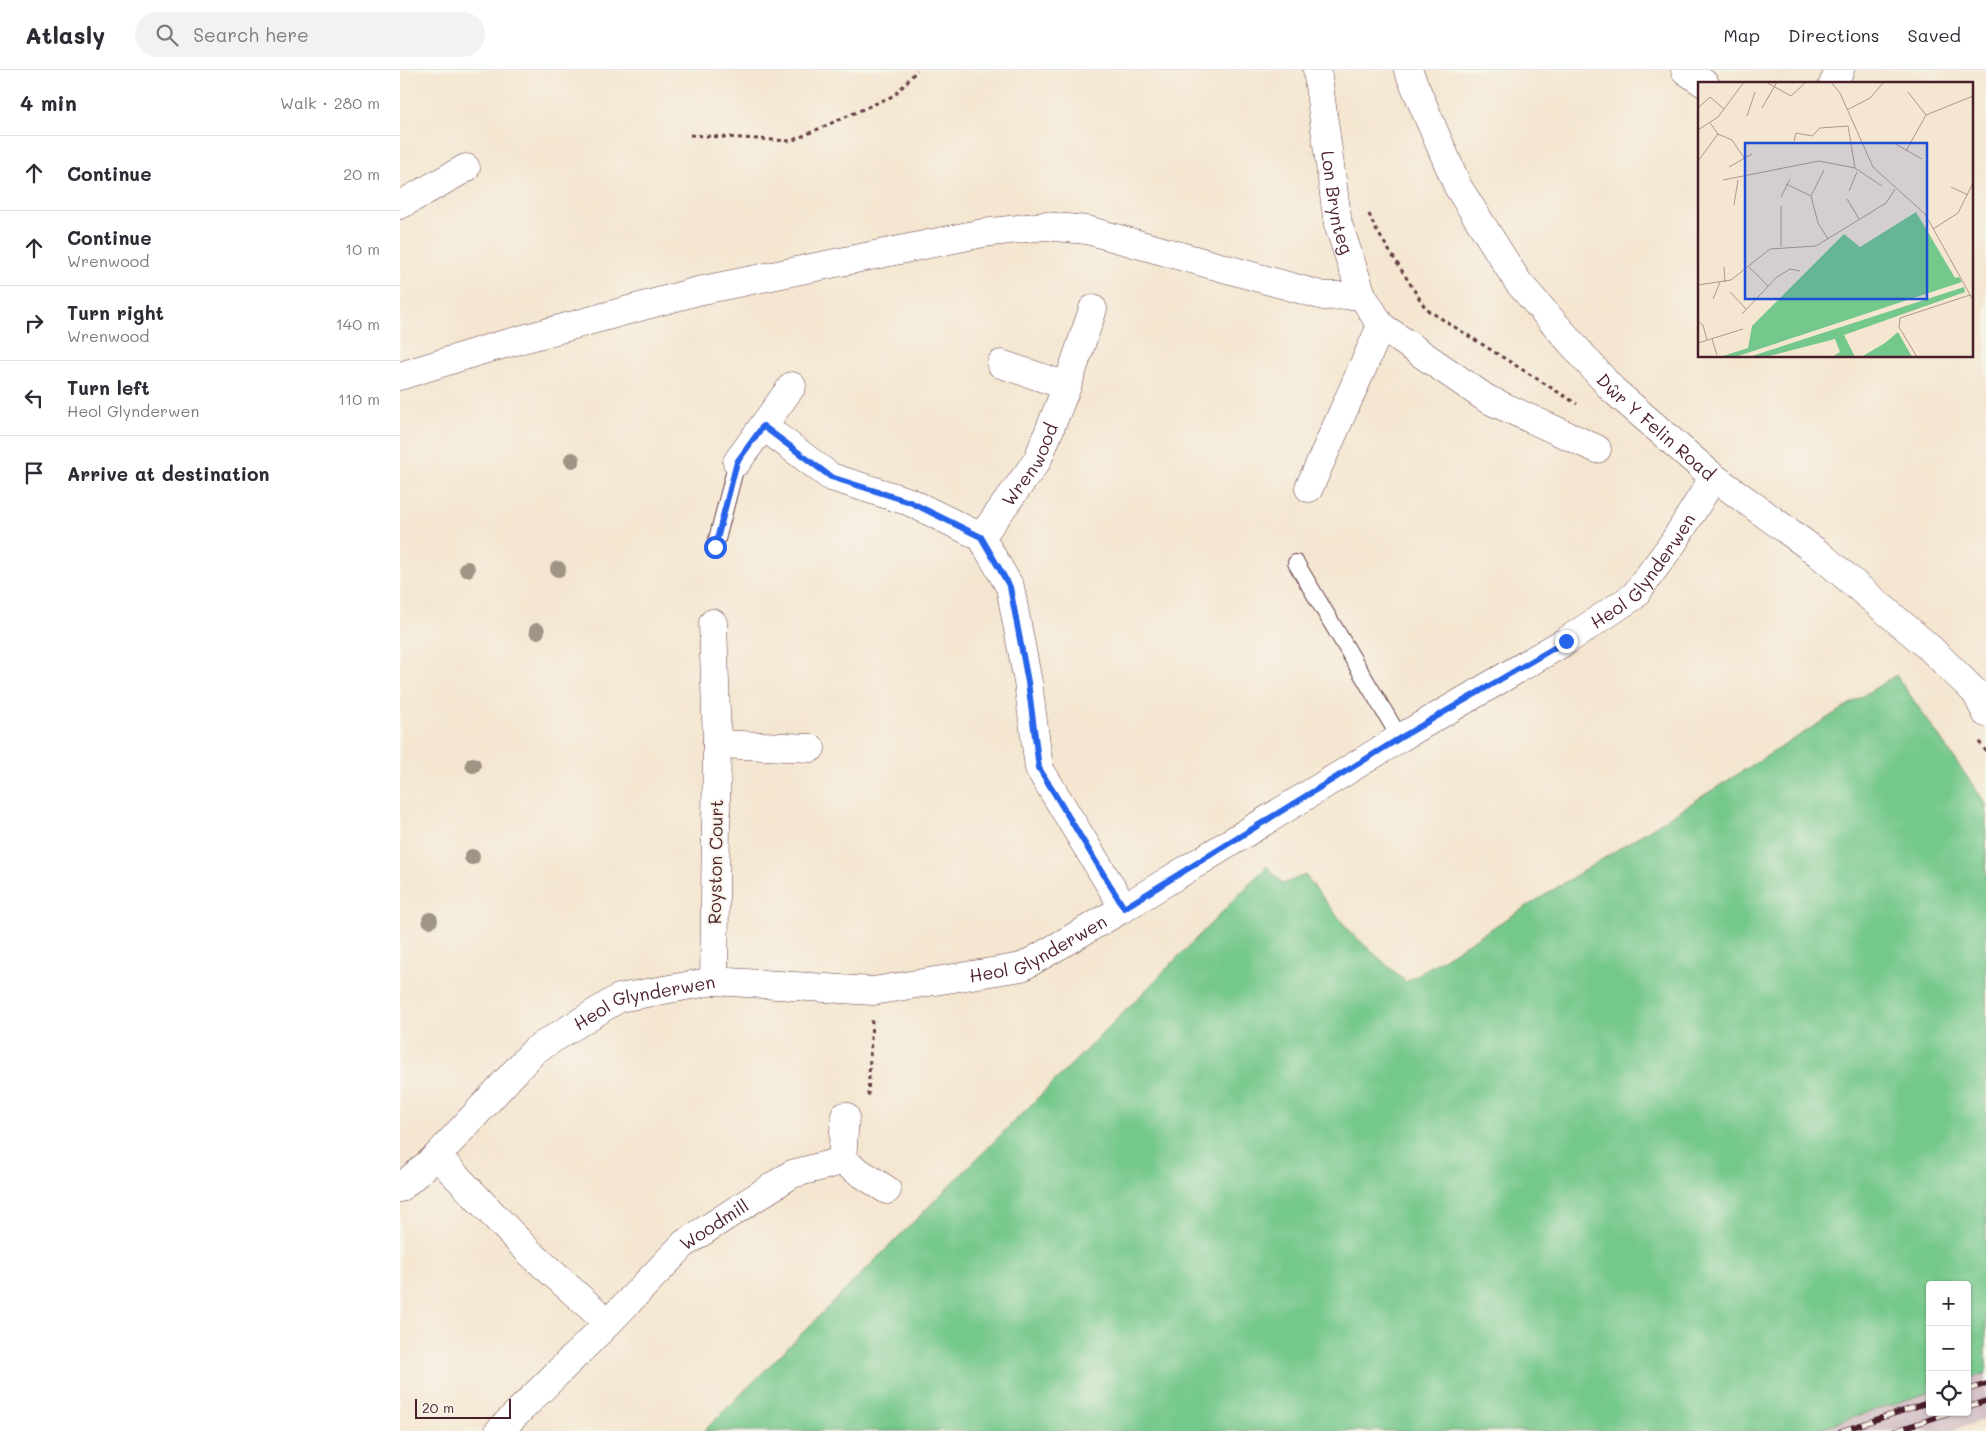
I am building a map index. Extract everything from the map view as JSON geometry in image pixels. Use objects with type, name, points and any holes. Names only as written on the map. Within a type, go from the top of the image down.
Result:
[{"type":"street","name":"Lon Brynteg","points":[[1317,70],[1338,224],[1362,295],[1380,326],[1487,399],[1597,449]]},
{"type":"street","name":"Dŵr Y Felin Road","points":[[1408,70],[1458,188],[1518,282],[1612,389],[1711,475],[1818,553],[1931,649],[1976,694],[1986,713]]},
{"type":"street","points":[[1686,70],[1702,82]]},
{"type":"street","points":[[1834,82],[1840,70]]},
{"type":"street","points":[[400,206],[466,168]]},
{"type":"street","points":[[400,376],[483,350],[698,292],[983,233],[1045,226],[1087,230],[1324,296],[1362,295]]},
{"type":"street","name":"Wrenwood","points":[[981,537],[1037,461],[1067,386],[1093,308]]},
{"type":"street","points":[[1309,488],[1380,326]]},
{"type":"street","points":[[1001,364],[1067,386]]},
{"type":"street","points":[[737,462],[792,386]]},
{"type":"street","points":[[763,426],[831,477],[910,502],[981,537],[1010,587],[1028,682],[1039,768],[1124,908]]},
{"type":"street","name":"Heol Glynderwen","points":[[400,1188],[437,1156],[535,1050],[619,998],[714,981],[873,992],[1022,968],[1124,908],[1400,738],[1566,641],[1634,596],[1673,542],[1707,488],[1711,475]]},
{"type":"street","name":"Royston Court","points":[[713,622],[717,744],[714,981]]},
{"type":"street","points":[[717,744],[811,748]]},
{"type":"street","points":[[846,1116],[842,1161],[887,1190]]},
{"type":"street","points":[[437,1156],[529,1252],[608,1323]]},
{"type":"street","name":"Woodmill","points":[[499,1431],[608,1323],[685,1243],[792,1174],[842,1161]]},
{"type":"lane","points":[[715,547],[737,462]]},
{"type":"lane","points":[[1296,563],[1400,738]]},
{"type":"path","points":[[690,135],[791,141],[894,95],[917,70]]},
{"type":"path","points":[[846,1116],[867,1111],[873,992]]},
{"type":"shaded area","points":[[1986,1373],[1986,1419],[1950,1431],[1811,1431],[1926,1393],[1926,1416],[1971,1416],[1971,1378]]},
{"type":"green space","points":[[1896,675],[1986,804],[1986,1373],[1971,1378],[1971,1281],[1926,1281],[1926,1393],[1811,1431],[704,1431],[1136,1000],[1267,866],[1283,884],[1305,875],[1350,932],[1406,982]]},
{"type":"railway","points":[[1971,1389],[1986,1384]]},
{"type":"railway","points":[[1971,1406],[1986,1401]]},
{"type":"railway","points":[[1841,1431],[1926,1403]]},
{"type":"railway","points":[[1895,1431],[1940,1416]]},
{"type":"route","points":[[715,547],[737,462],[763,426],[831,477],[910,502],[981,537],[1010,587],[1028,682],[1039,768],[1124,908],[1400,738],[1566,641]]}]
